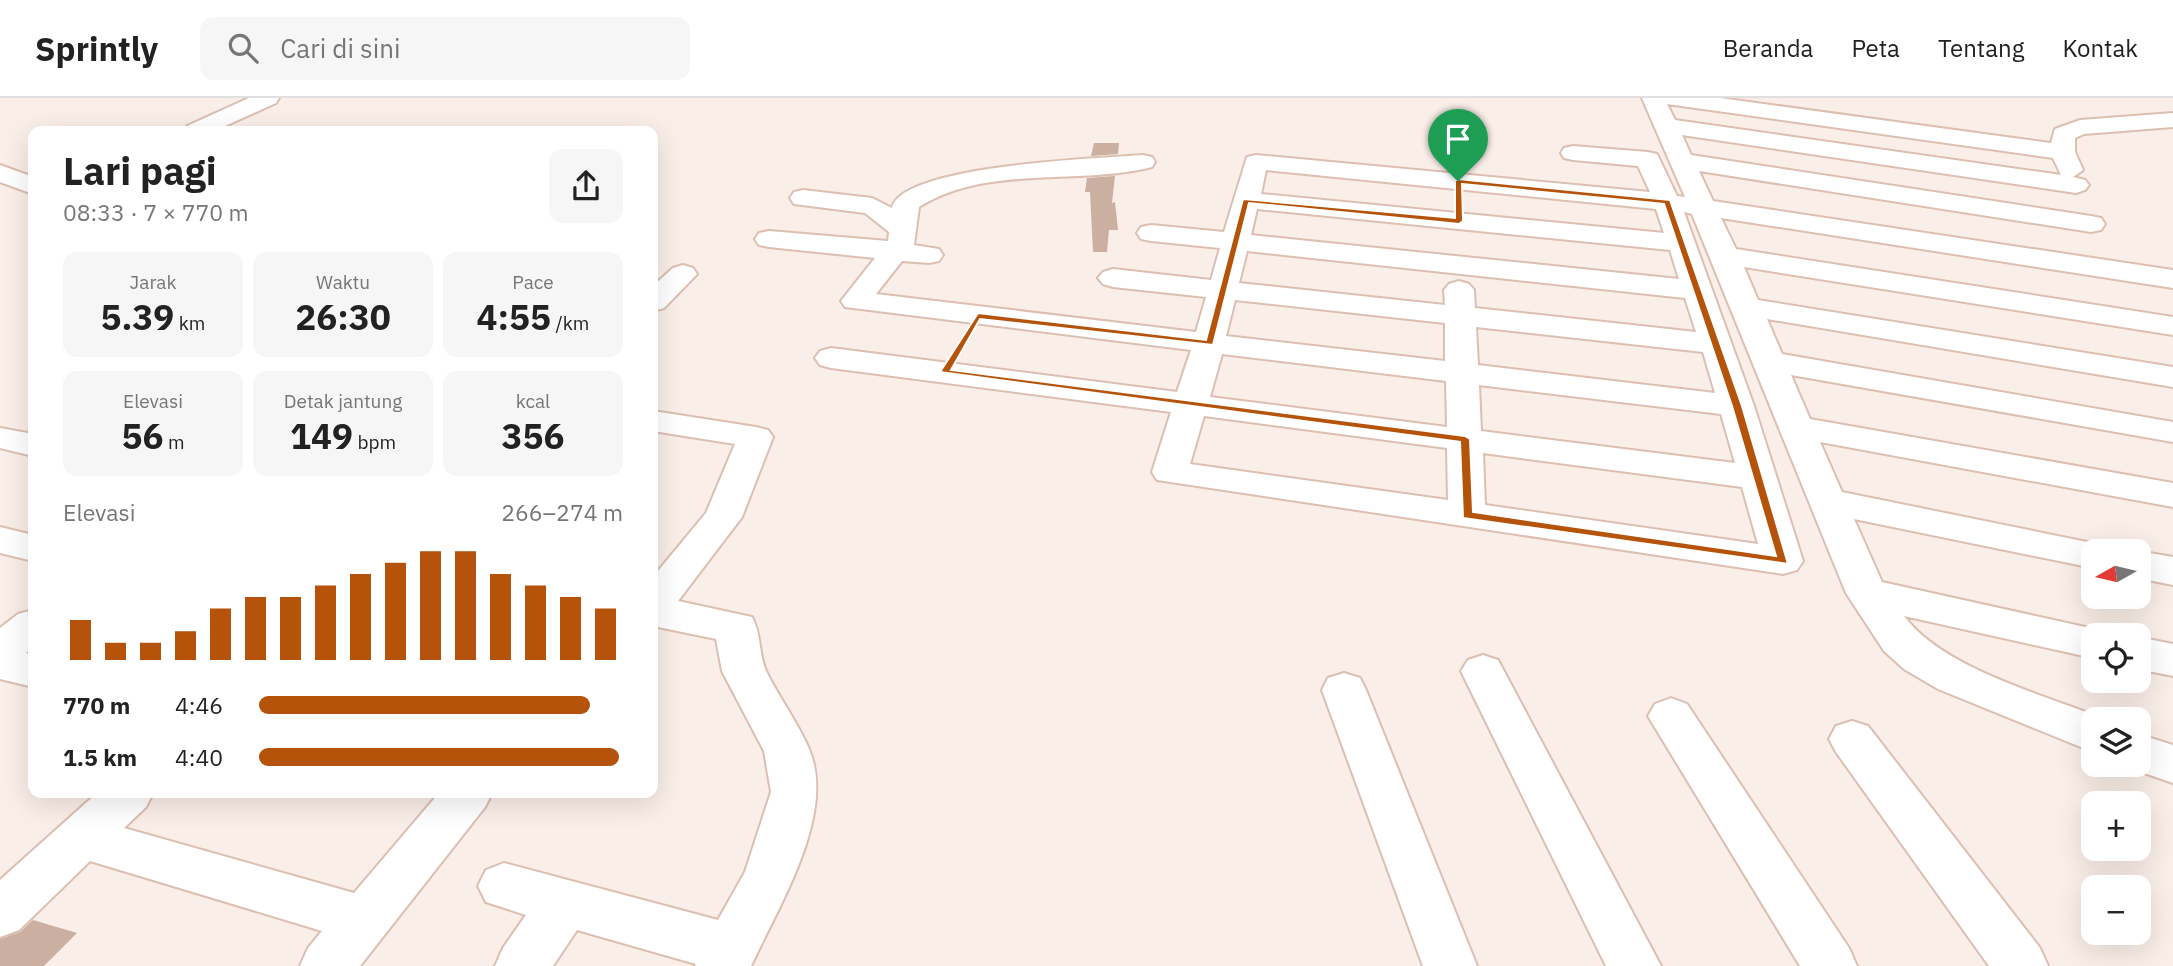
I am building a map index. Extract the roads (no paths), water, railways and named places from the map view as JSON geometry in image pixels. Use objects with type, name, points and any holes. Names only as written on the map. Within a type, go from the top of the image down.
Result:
[{"type":"street","points":[[206,126],[268,98]]},
{"type":"street","points":[[1664,107],[1945,136],[2068,141]]},
{"type":"street","points":[[1664,107],[1683,161],[1866,593],[1899,640],[1919,658],[1954,677],[2081,729]]},
{"type":"street","points":[[1664,107],[2076,185]]},
{"type":"street","points":[[2068,141],[2080,127],[2173,120]]},
{"type":"street","points":[[2068,141],[2076,185],[2091,224],[2119,271],[2165,325],[2173,351]]},
{"type":"street","points":[[1573,153],[1648,159],[1667,202],[1737,406],[1783,561],[1170,472],[1209,343],[1256,162],[1667,202],[2173,279]]},
{"type":"street","points":[[1683,161],[2091,224]]},
{"type":"street","points":[[1143,162],[949,183],[912,198],[903,209],[898,240],[856,301],[961,344],[1191,403],[1760,478]]},
{"type":"street","points":[[0,173],[27,194]]},
{"type":"street","points":[[1458,181],[1458,265],[1467,515]]},
{"type":"street","points":[[803,198],[872,206],[898,240]]},
{"type":"street","points":[[1246,200],[1681,243]]},
{"type":"street","points":[[1151,233],[1697,290]]},
{"type":"street","points":[[769,239],[898,240],[929,254]]},
{"type":"street","points":[[1725,256],[2165,325]]},
{"type":"street","points":[[658,297],[683,274]]},
{"type":"street","points":[[1113,278],[1716,344]]},
{"type":"street","points":[[1746,307],[2173,377]]},
{"type":"street","points":[[831,358],[961,344],[1209,343],[1737,406]]},
{"type":"street","points":[[1769,361],[2173,432]]},
{"type":"street","points":[[1796,427],[2173,495]]},
{"type":"street","points":[[658,598],[723,517],[756,438],[659,430]]},
{"type":"street","points":[[1826,501],[2081,553]]},
{"type":"street","points":[[0,540],[28,547]]},
{"type":"street","points":[[2151,567],[2173,571]]},
{"type":"street","points":[[1866,593],[2081,640]]},
{"type":"street","points":[[504,886],[727,957],[769,878],[795,792],[787,751],[744,671],[738,653],[737,628],[658,612]]},
{"type":"street","points":[[0,651],[28,629]]},
{"type":"street","points":[[2151,656],[2173,660]]},
{"type":"street","points":[[0,663],[28,670]]},
{"type":"street","points":[[1483,671],[1634,966]]},
{"type":"street","points":[[1344,690],[1450,966]]},
{"type":"street","points":[[1671,716],[1830,966]]},
{"type":"street","points":[[1852,739],[2021,966]]},
{"type":"street","points":[[2151,756],[2173,764]]},
{"type":"street","points":[[0,914],[124,798]]},
{"type":"street","points":[[327,966],[464,798]]},
{"type":"street","points":[[82,837],[365,920]]},
{"type":"street","points":[[522,966],[564,905]]}]
